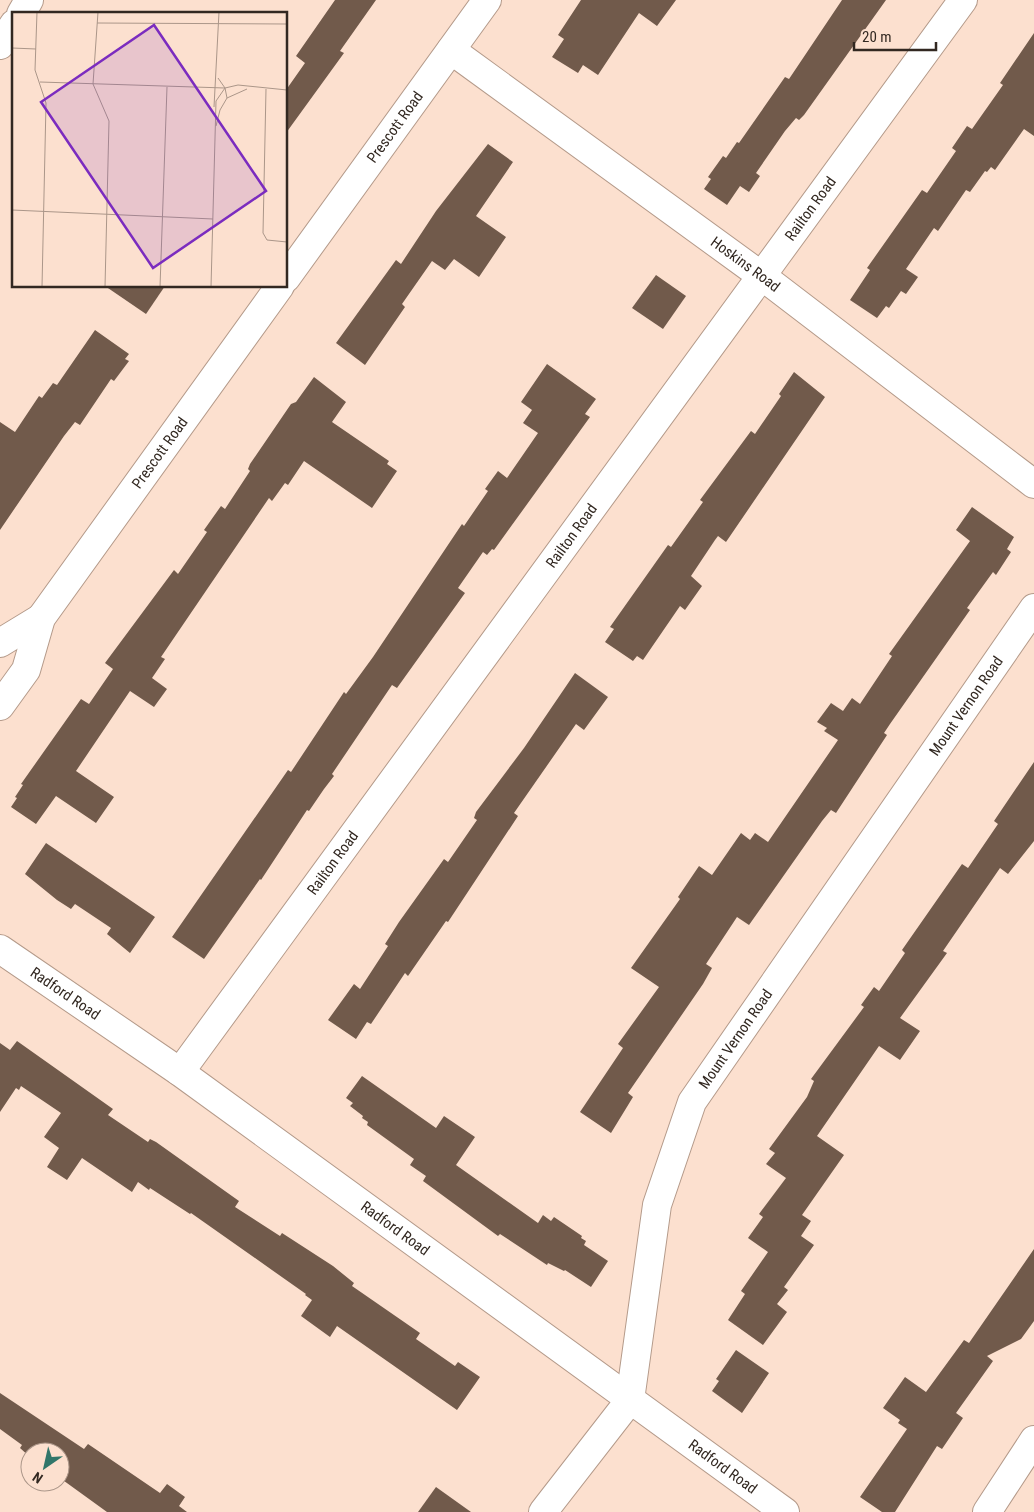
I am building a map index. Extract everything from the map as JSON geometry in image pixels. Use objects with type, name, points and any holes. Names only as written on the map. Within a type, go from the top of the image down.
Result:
[{"type":"street","points":[[21,12],[30,0]]},
{"type":"street","name":"Prescott Road","points":[[288,275],[487,0]]},
{"type":"street","name":"Railton Road","points":[[180,1072],[763,277],[963,0]]},
{"type":"street","points":[[0,45],[12,27]]},
{"type":"street","name":"Hoskins Road","points":[[451,50],[763,277],[1034,484]]},
{"type":"street","name":"Prescott Road","points":[[0,706],[26,670],[42,618],[279,288]]},
{"type":"street","name":"Mount Vernon Road","points":[[543,1512],[630,1400],[657,1205],[692,1102],[1034,608]]},
{"type":"street","name":"Prescott Road","points":[[0,643],[42,618]]},
{"type":"street","name":"Radford Road","points":[[0,949],[180,1072],[785,1512]]},
{"type":"street","points":[[987,1512],[1034,1440]]},
{"type":"building","points":[[335,0],[376,0],[340,51],[344,53],[288,130],[288,87],[305,63],[296,56]]},
{"type":"building","points":[[581,0],[676,0],[657,26],[639,13],[598,75],[583,65],[578,73],[552,57],[564,39],[558,35]]},
{"type":"building","points":[[842,0],[886,0],[804,115],[799,120],[796,118],[785,131],[756,173],[760,176],[749,192],[740,186],[727,205],[704,189],[711,179],[708,177],[723,156],[726,158],[737,142],[739,143],[785,77],[789,79]]},
{"type":"building","points":[[1034,33],[1034,136],[1024,129],[995,170],[991,167],[987,172],[985,171],[970,192],[966,190],[938,231],[934,228],[906,269],[918,277],[906,294],[901,291],[889,308],[886,306],[877,318],[850,300],[870,270],[867,268],[922,190],[927,193],[956,151],[952,148],[967,126],[972,129],[1003,85],[1000,83]]},
{"type":"building","points":[[488,144],[513,162],[476,216],[506,237],[479,277],[454,259],[445,270],[432,261],[402,304],[405,307],[365,365],[336,343],[396,260],[401,264],[436,211]]},
{"type":"building","points":[[656,275],[686,296],[663,329],[632,308]]},
{"type":"building","points":[[108,288],[164,288],[146,314]]},
{"type":"building","points":[[95,330],[129,354],[125,359],[129,361],[114,381],[111,379],[80,425],[75,422],[64,436],[0,530],[0,422],[15,432],[39,396],[42,398],[53,383],[57,385]]},
{"type":"building","points":[[547,364],[596,399],[585,414],[590,417],[494,550],[492,549],[487,555],[483,552],[458,588],[465,593],[397,688],[392,685],[332,774],[334,776],[309,811],[307,810],[261,880],[204,959],[172,937],[288,770],[291,772],[344,692],[346,694],[373,657],[462,524],[464,526],[488,491],[485,489],[498,471],[507,478],[538,433],[523,423],[532,410],[521,402]]},
{"type":"building","points":[[794,372],[825,397],[726,542],[718,536],[691,576],[702,586],[685,610],[680,606],[643,660],[637,656],[633,661],[605,642],[614,629],[610,627],[668,545],[671,547],[703,502],[700,500],[751,431],[755,434],[781,396],[779,394]]},
{"type":"building","points":[[314,377],[346,402],[332,422],[389,461],[387,464],[397,471],[372,508],[304,461],[288,485],[285,483],[272,501],[269,498],[161,657],[165,659],[152,678],[167,689],[154,707],[130,691],[76,771],[114,797],[96,823],[56,796],[36,824],[11,807],[23,785],[21,784],[81,699],[89,704],[113,669],[105,663],[174,570],[178,574],[207,532],[204,530],[221,506],[225,509],[250,471],[248,469],[250,464],[291,404],[296,402]]},
{"type":"building","points":[[972,507],[1014,537],[1007,549],[1011,552],[996,575],[993,572],[967,608],[970,610],[884,733],[887,735],[836,813],[831,810],[822,821],[749,925],[737,917],[706,964],[712,968],[703,984],[628,1093],[633,1097],[611,1133],[580,1112],[623,1048],[618,1044],[659,987],[631,968],[680,899],[678,897],[699,866],[712,875],[741,833],[750,840],[755,833],[768,842],[838,740],[824,731],[827,728],[817,722],[831,703],[843,711],[852,698],[860,704],[892,656],[889,654],[970,541],[956,530]]},
{"type":"building","points":[[575,673],[608,697],[584,730],[576,724],[514,813],[518,816],[448,922],[446,921],[408,976],[405,973],[371,1024],[367,1022],[356,1039],[328,1020],[354,984],[360,989],[388,946],[385,944],[399,922],[444,859],[448,862],[477,820],[474,818],[476,812],[524,748]]},
{"type":"building","points":[[1034,762],[1034,841],[1008,874],[1000,868],[943,951],[947,953],[900,1018],[920,1031],[900,1060],[879,1046],[817,1136],[844,1155],[802,1215],[811,1221],[801,1236],[814,1245],[784,1287],[788,1290],[777,1304],[787,1312],[763,1345],[728,1320],[745,1294],[741,1291],[768,1252],[748,1238],[763,1217],[759,1214],[786,1178],[766,1164],[775,1153],[769,1149],[807,1097],[814,1081],[811,1079],[864,1007],[861,1005],[874,987],[879,991],[905,953],[902,950],[962,864],[968,868],[998,824],[994,821]]},
{"type":"building","points":[[46,843],[155,917],[130,953],[107,934],[111,928],[75,904],[71,909],[25,874]]},
{"type":"building","points":[[17,1041],[113,1109],[108,1115],[148,1142],[150,1139],[156,1142],[239,1201],[235,1207],[280,1236],[282,1233],[333,1266],[354,1283],[352,1286],[420,1333],[416,1339],[455,1366],[458,1362],[480,1377],[457,1410],[337,1326],[330,1337],[301,1316],[312,1300],[306,1294],[191,1213],[150,1188],[149,1190],[138,1182],[132,1192],[82,1158],[67,1180],[47,1167],[59,1148],[44,1137],[61,1113],[21,1086],[19,1090],[16,1088],[0,1112],[0,1043],[10,1050]]},
{"type":"building","points":[[362,1076],[436,1128],[444,1116],[475,1137],[456,1165],[538,1223],[543,1215],[551,1221],[554,1217],[582,1236],[581,1238],[586,1241],[584,1245],[608,1261],[591,1287],[565,1270],[548,1263],[547,1265],[500,1234],[498,1236],[423,1181],[426,1176],[410,1165],[414,1159],[367,1125],[368,1122],[362,1118],[363,1116],[350,1106],[353,1103],[346,1098]]},
{"type":"building","points":[[1034,1249],[1034,1321],[1021,1339],[987,1356],[993,1361],[956,1413],[963,1418],[942,1449],[937,1446],[895,1512],[882,1512],[860,1497],[907,1429],[898,1423],[900,1420],[883,1408],[905,1377],[926,1392],[964,1340],[969,1343]]},
{"type":"building","points":[[736,1350],[769,1373],[742,1413],[712,1391],[719,1381],[716,1379]]},
{"type":"building","points":[[0,1393],[84,1449],[88,1444],[160,1493],[167,1484],[185,1497],[179,1506],[187,1512],[107,1512],[70,1485],[70,1442],[20,1442],[20,1444],[0,1429]]},
{"type":"building","points":[[436,1487],[471,1512],[418,1512]]}]
